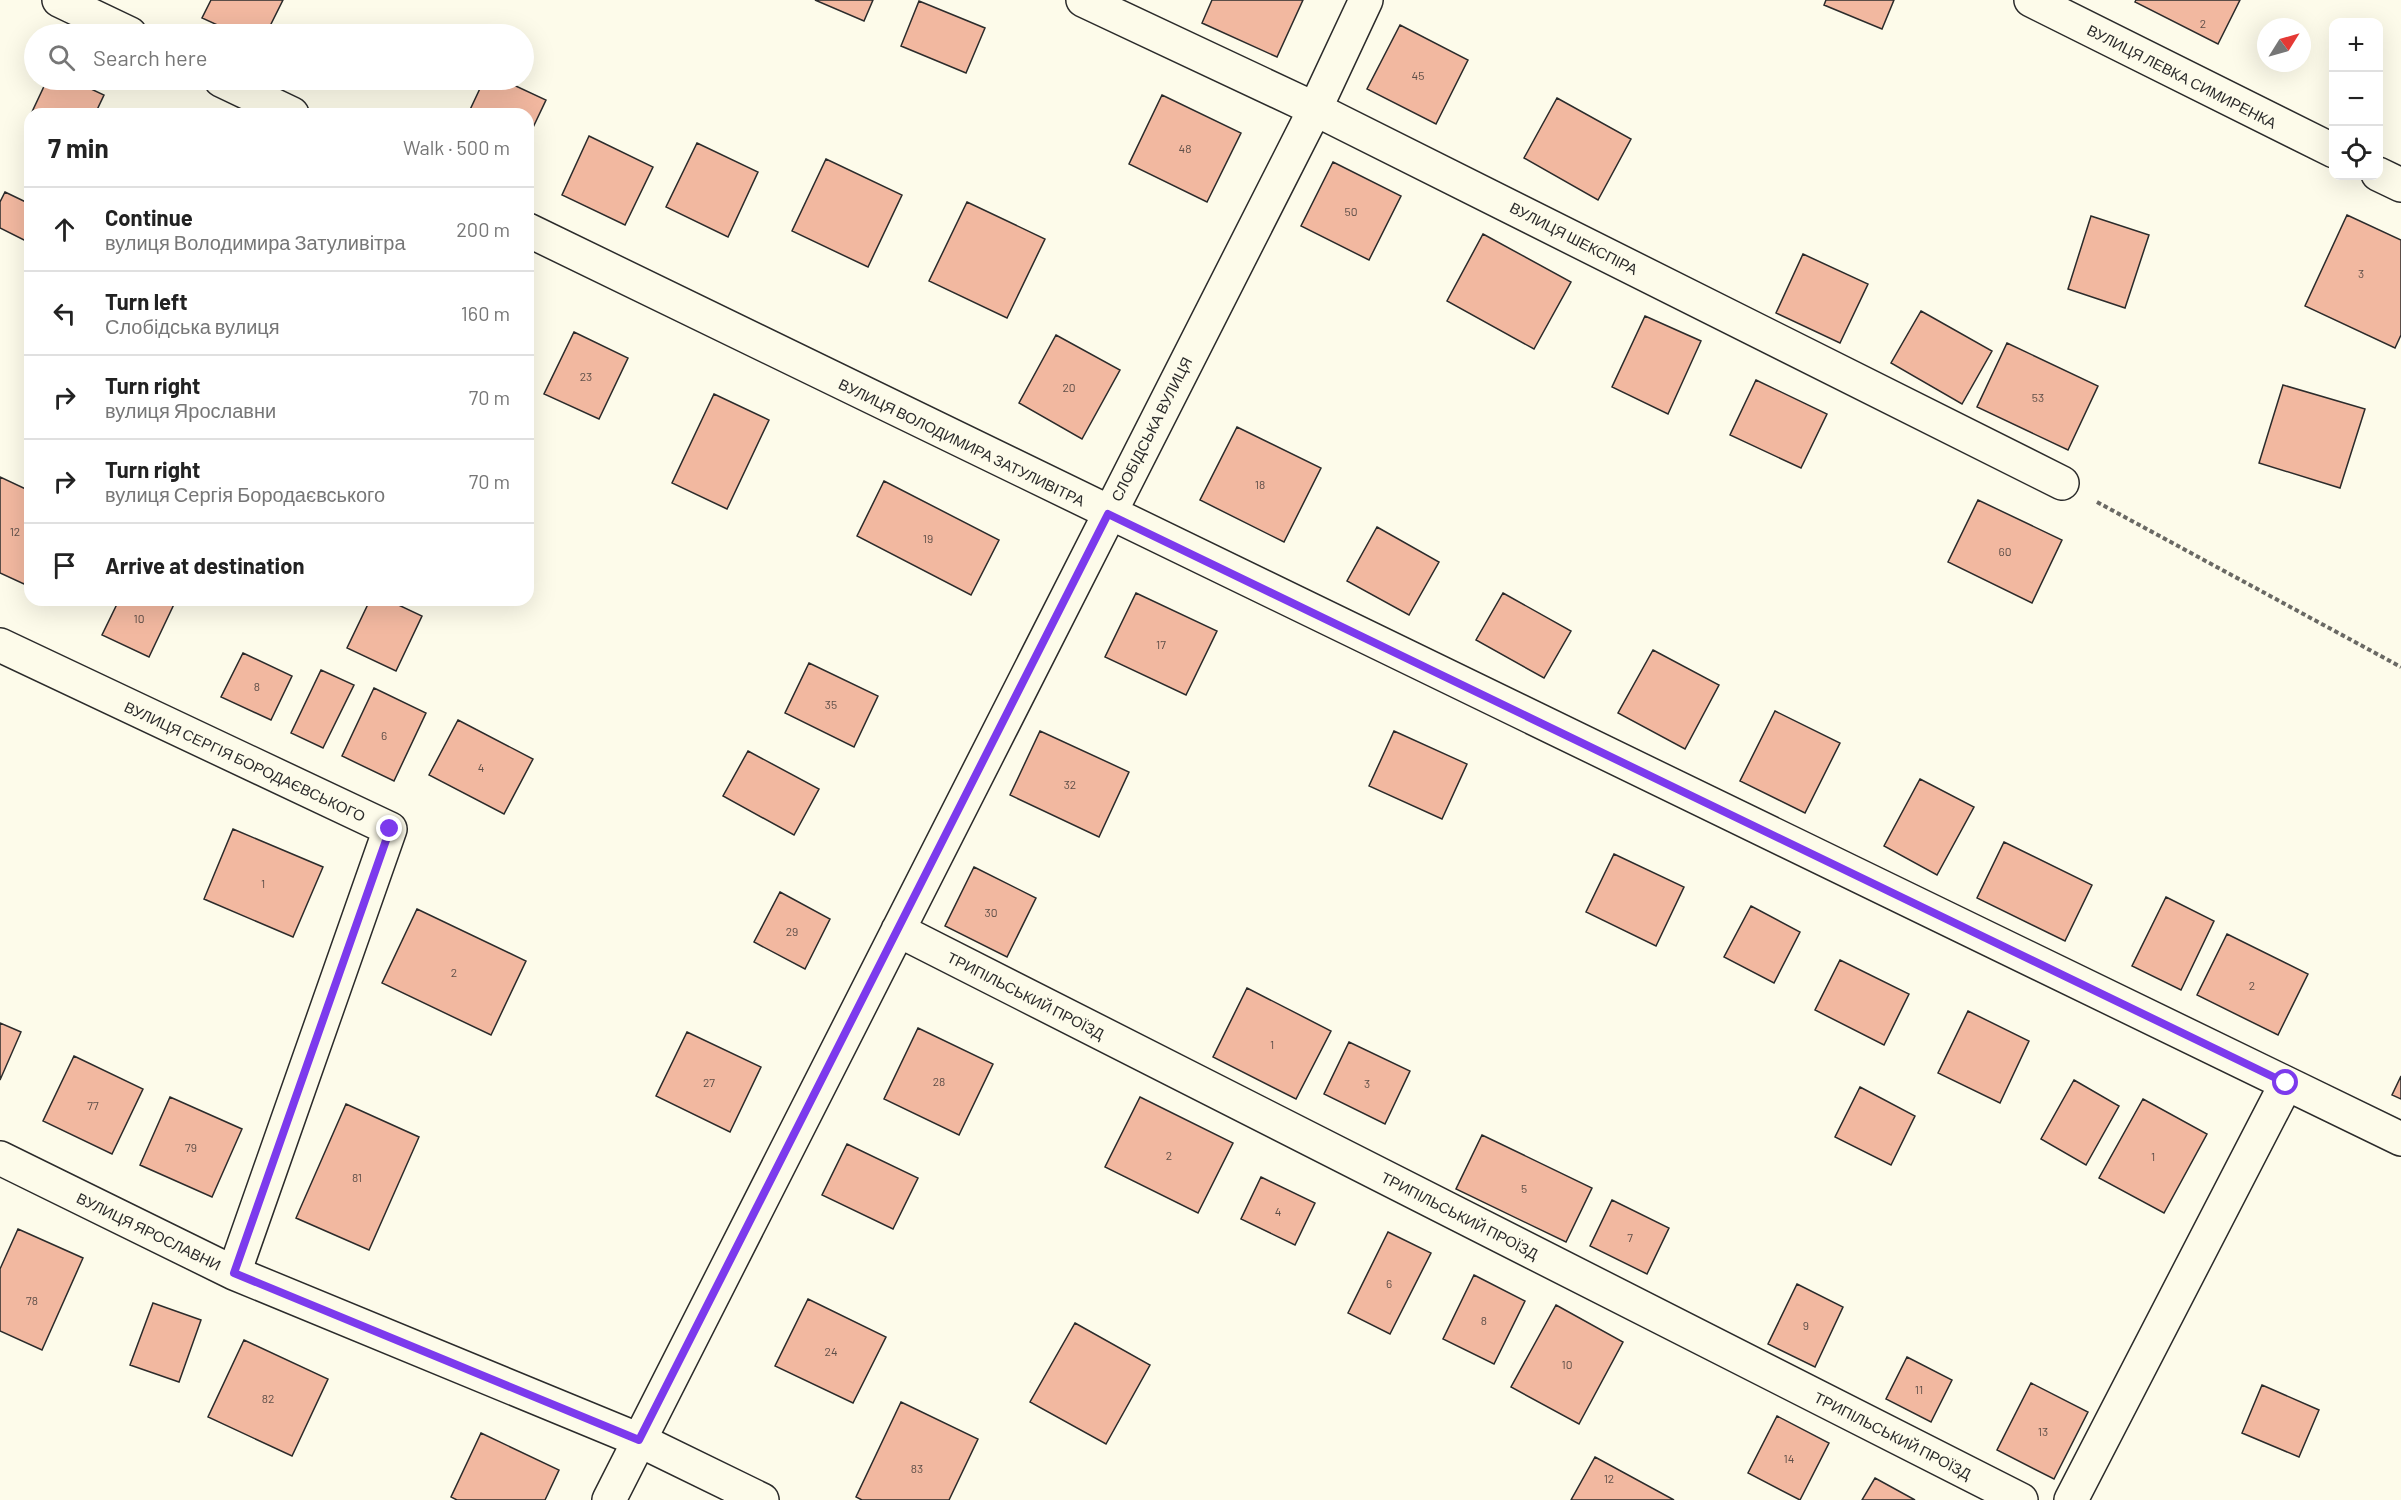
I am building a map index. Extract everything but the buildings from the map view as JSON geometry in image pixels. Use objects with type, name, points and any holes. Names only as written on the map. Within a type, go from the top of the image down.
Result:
[{"type":"street","points":[[59,0],[109,24]]},
{"type":"street","name":"ВУЛИЦЯ ШЕКСПІРА","points":[[1083,0],[1315,109],[2062,483]]},
{"type":"street","name":"СЛОБІДСЬКА ВУЛИЦЯ","points":[[609,1500],[1315,109],[1366,0]]},
{"type":"street","name":"ВУЛИЦЯ ЛЕВКА СИМИРЕНКА","points":[[2031,0],[2329,149]]},
{"type":"street","points":[[242,90],[279,108]]},
{"type":"street","points":[[2383,176],[2401,185]]},
{"type":"street","name":"ВУЛИЦЯ ВОЛОДИМИРА ЗАТУЛИВІТРА","points":[[534,233],[1108,514],[2401,1139]]},
{"type":"street","name":"ВУЛИЦЯ СЕРГІЯ БОРОДАЄВСЬКОГО","points":[[0,645],[390,829],[234,1273]]},
{"type":"street","name":"ТРИПІЛЬСЬКИЙ ПРОЇЗД","points":[[898,930],[2021,1500]]},
{"type":"street","points":[[2071,1500],[2286,1083]]},
{"type":"street","name":"ВУЛИЦЯ ЯРОСЛАВНИ","points":[[0,1158],[234,1273],[639,1440],[762,1500]]},
{"type":"path","points":[[2062,483],[2401,667]]},
{"type":"route","points":[[390,829],[234,1273],[639,1440],[1108,514],[2286,1083]]}]
